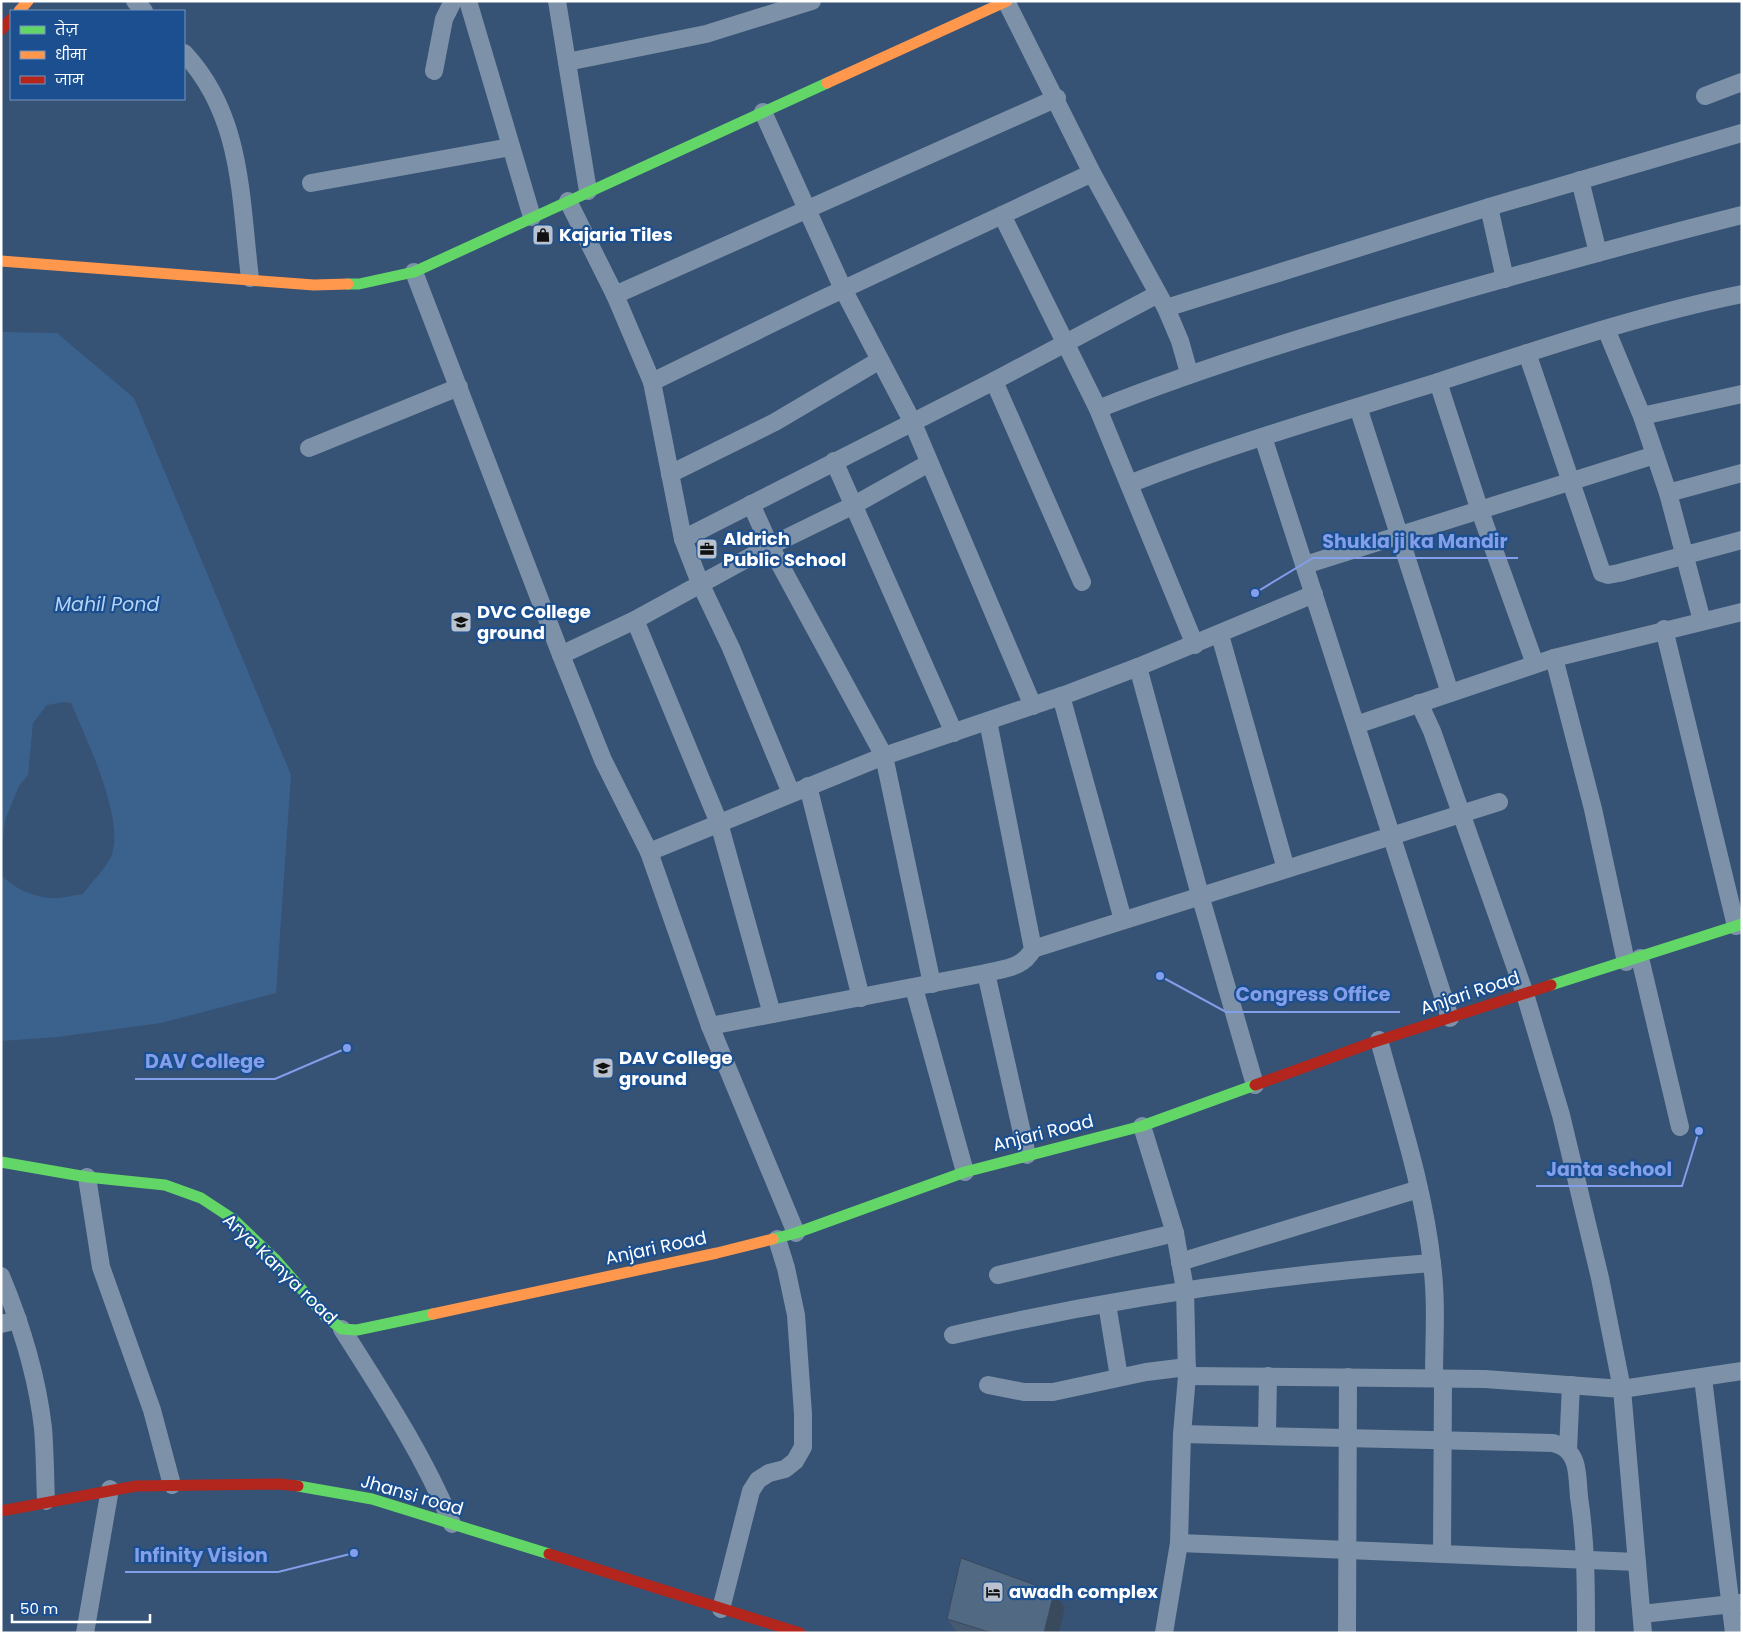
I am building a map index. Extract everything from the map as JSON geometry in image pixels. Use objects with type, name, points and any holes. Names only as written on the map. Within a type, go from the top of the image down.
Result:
[{"type":"street","points":[[468,1],[532,217]]},
{"type":"street","points":[[557,1],[588,191]]},
{"type":"street","points":[[567,62],[706,34],[812,1]]},
{"type":"street","points":[[1,261],[250,278],[314,285],[359,284],[414,272],[1007,1],[1057,98],[1092,173],[1162,301],[1180,341],[1189,373]]},
{"type":"street","points":[[434,71],[447,3]]},
{"type":"street","points":[[1,30],[10,21]]},
{"type":"street","points":[[185,54],[196,66],[218,100],[227,122],[235,153],[250,278]]},
{"type":"street","points":[[1705,96],[1742,82]]},
{"type":"street","points":[[615,295],[1057,98]]},
{"type":"street","points":[[762,112],[843,289],[912,421],[1033,706]]},
{"type":"street","points":[[683,539],[1065,343],[1162,301],[1742,133]]},
{"type":"street","points":[[311,183],[510,147]]},
{"type":"street","points":[[652,382],[843,289],[1092,173]]},
{"type":"street","points":[[1580,180],[1598,253]]},
{"type":"street","points":[[568,201],[615,295],[652,382],[683,539],[700,583],[731,648],[792,793]]},
{"type":"street","points":[[1488,207],[1505,279]]},
{"type":"street","points":[[1002,215],[1098,409],[1195,645]]},
{"type":"street","points":[[1098,409],[1189,373],[1505,279],[1742,215]]},
{"type":"street","points":[[414,272],[561,655],[603,760],[649,852],[710,1026],[796,1233]]},
{"type":"street","points":[[1129,484],[1197,458],[1263,436],[1527,353],[1684,306],[1742,294]]},
{"type":"street","points":[[1606,329],[1642,416],[1668,493],[1702,621]]},
{"type":"street","points":[[1527,353],[1602,573],[1608,575],[1619,573],[1742,540]]},
{"type":"street","points":[[670,474],[775,422],[880,360]]},
{"type":"street","points":[[994,381],[1082,582]]},
{"type":"street","points":[[1438,382],[1480,511],[1535,664]]},
{"type":"street","points":[[309,448],[459,387]]},
{"type":"street","points":[[1642,416],[1742,394]]},
{"type":"street","points":[[1358,407],[1398,537],[1450,693]]},
{"type":"street","points":[[1263,436],[1450,1018]]},
{"type":"street","points":[[1305,565],[1655,455]]},
{"type":"street","points":[[834,461],[954,733]]},
{"type":"street","points":[[561,655],[635,620],[770,546],[854,506],[929,462]]},
{"type":"street","points":[[1668,493],[1742,473]]},
{"type":"street","points":[[751,504],[770,546],[884,756],[932,984]]},
{"type":"street","points":[[649,852],[884,756],[1033,706],[1195,645],[1314,594]]},
{"type":"street","points":[[1356,725],[1554,658],[1742,612]]},
{"type":"street","points":[[635,620],[719,823],[772,1014]]},
{"type":"street","points":[[1664,630],[1739,925]]},
{"type":"street","points":[[1220,635],[1286,869]]},
{"type":"street","points":[[1554,658],[1633,960],[1680,1127]]},
{"type":"street","points":[[1138,667],[1200,895],[1255,1085]]},
{"type":"street","points":[[1061,696],[1123,920]]},
{"type":"street","points":[[1419,704],[1432,731],[1460,815],[1525,994],[1564,1124],[1600,1278],[1622,1389],[1643,1633]]},
{"type":"street","points":[[988,721],[1034,949]]},
{"type":"street","points":[[808,786],[861,998]]},
{"type":"street","points":[[710,1026],[914,988],[1018,965],[1028,959],[1034,949],[1499,802]]},
{"type":"street","name":"Anjari Road","points":[[342,1329],[357,1330],[379,1326],[777,1239],[965,1172],[1142,1126],[1379,1040],[1739,925]]},
{"type":"street","points":[[986,973],[1027,1155]]},
{"type":"street","points":[[914,988],[965,1172]]},
{"type":"street","points":[[1379,1040],[1419,1189],[1432,1262],[1435,1293],[1434,1378]]},
{"type":"street","points":[[1142,1126],[1175,1233],[1185,1289],[1187,1372],[1182,1434],[1180,1543],[1164,1633]]},
{"type":"street","name":"Arya Kanya road","points":[[1,1162],[87,1177],[165,1185],[201,1198],[233,1219],[275,1259],[326,1317],[342,1329],[400,1422],[437,1488],[452,1524]]},
{"type":"street","points":[[87,1177],[101,1267],[149,1402],[172,1485]]},
{"type":"street","points":[[1180,1262],[1419,1189]]},
{"type":"street","points":[[998,1275],[1175,1233]]},
{"type":"street","points":[[721,1609],[751,1491],[758,1480],[769,1473],[785,1469],[795,1462],[803,1447],[796,1315],[786,1268],[777,1239]]},
{"type":"street","points":[[954,1334],[1035,1316],[1185,1289],[1325,1271],[1432,1262]]},
{"type":"street","points":[[1,1276],[10,1322],[31,1368],[43,1427],[46,1501]]},
{"type":"street","points":[[1107,1304],[1120,1377]]},
{"type":"street","points":[[988,1385],[1024,1392],[1053,1392],[1120,1377],[1187,1372],[1268,1376],[1485,1379],[1622,1389],[1742,1371]]},
{"type":"street","points":[[1267,1435],[1268,1376]]},
{"type":"street","points":[[1347,1633],[1346,1436],[1348,1377]]},
{"type":"street","points":[[1434,1378],[1443,1380],[1442,1554]]},
{"type":"street","points":[[1703,1378],[1737,1603],[1734,1633]]},
{"type":"street","points":[[1571,1385],[1568,1450],[1575,1462],[1586,1560],[1586,1633]]},
{"type":"street","points":[[1182,1434],[1346,1436],[1553,1443],[1568,1450]]},
{"type":"street","name":"Jhansi road","points":[[1,1511],[110,1489],[136,1486],[278,1484],[310,1487],[372,1499],[800,1633]]},
{"type":"street","points":[[85,1633],[110,1489]]},
{"type":"street","points":[[1180,1543],[1637,1562]]},
{"type":"street","points":[[1642,1614],[1737,1603]]},
{"type":"water","name":"Mahil Pond","points":[[1,332],[57,333],[134,398],[291,775],[276,993],[161,1023],[58,1037],[1,1041],[1,874],[11,884],[38,896],[55,898],[83,894],[111,857],[114,841],[113,822],[102,780],[71,703],[65,702],[47,705],[33,723],[28,775],[19,786],[5,820],[1,858]]},
{"type":"building","name":"awadh complex","points":[[961,1558],[1054,1592],[1044,1633],[992,1633],[947,1619]]},
{"type":"traffic: fast","points":[[348,284],[359,284],[414,272],[827,83]]},
{"type":"traffic: fast","points":[[1551,985],[1742,924]]},
{"type":"traffic: fast","points":[[773,1239],[796,1233],[965,1172],[1142,1126],[1255,1085]]},
{"type":"traffic: fast","points":[[1,1162],[87,1177],[165,1185],[201,1198],[233,1219],[275,1259],[326,1317],[342,1329],[357,1330],[433,1314]]},
{"type":"traffic: fast","points":[[298,1486],[372,1499],[549,1554]]},
{"type":"traffic: slow","points":[[20,10],[28,1]]},
{"type":"traffic: slow","points":[[827,83],[1007,1]]},
{"type":"traffic: slow","points":[[1,261],[314,285],[348,284]]},
{"type":"traffic: slow","points":[[433,1314],[717,1253],[773,1239]]},
{"type":"traffic: jam","points":[[1,30],[10,20]]},
{"type":"traffic: jam","points":[[1255,1085],[1371,1043],[1551,985]]},
{"type":"traffic: jam","points":[[1,1511],[136,1486],[279,1484],[298,1486]]},
{"type":"traffic: jam","points":[[549,1554],[800,1633]]},
{"type":"place","name":"Kajaria Tiles","points":[[543,235]]},
{"type":"place","name":"Aldrich Public School","points":[[707,549]]},
{"type":"place","name":"Shukla ji ka Mandir","points":[[1255,593]]},
{"type":"place","name":"DVC College ground","points":[[461,622]]},
{"type":"place","name":"Congress Office","points":[[1160,976]]},
{"type":"place","name":"DAV College","points":[[347,1048]]},
{"type":"place","name":"DAV College ground","points":[[603,1068]]},
{"type":"place","name":"Janta school","points":[[1699,1131]]},
{"type":"place","name":"Infinity Vision","points":[[354,1553]]},
{"type":"place","name":"awadh complex","points":[[993,1592]]}]
